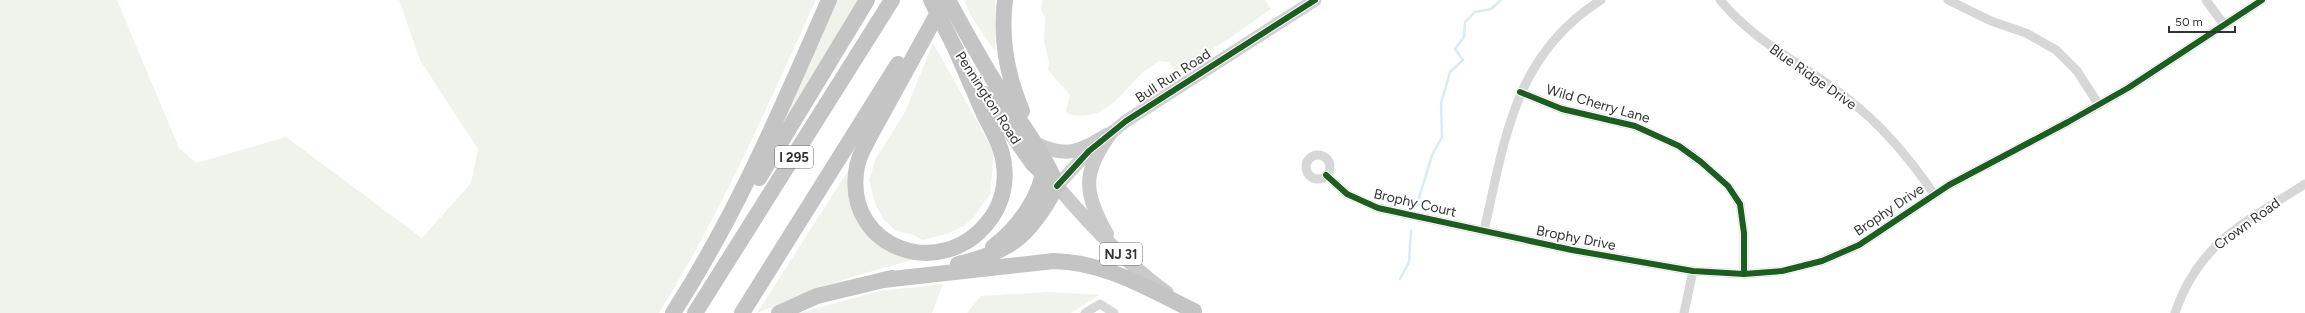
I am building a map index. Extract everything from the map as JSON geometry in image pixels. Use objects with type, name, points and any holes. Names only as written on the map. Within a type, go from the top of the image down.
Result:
[{"type":"highway","points":[[707,260],[750,178],[829,0]]},
{"type":"highway","points":[[674,313],[868,0]]},
{"type":"highway","name":"I 295","points":[[695,313],[892,0]]},
{"type":"highway","name":"Pennington Road","points":[[931,0],[956,50],[1010,132],[1043,176],[1057,186]]},
{"type":"highway","name":"I 295","points":[[742,313],[938,0]]},
{"type":"highway","points":[[945,0],[870,136],[860,157],[856,172],[856,191],[859,204],[871,226],[890,244],[917,253],[933,254],[959,248],[974,238],[994,214],[1003,189],[1005,172],[1000,147],[956,50]]},
{"type":"highway","name":"Pennington Road","points":[[948,0],[968,38],[1040,151],[1057,186]]},
{"type":"highway","points":[[972,260],[993,247],[1013,228],[1034,199],[1043,176],[1040,151],[1009,77],[1004,40],[1006,0]]},
{"type":"highway","points":[[779,313],[817,296],[972,260],[996,252],[1022,237],[1045,210],[1057,186]]},
{"type":"highway","points":[[883,280],[1054,261],[1073,262],[1094,266],[1116,273],[1195,312]]},
{"type":"main road","points":[[1040,151],[1069,153],[1080,150],[1111,133]]},
{"type":"main road","points":[[1111,133],[1092,161],[1089,186],[1093,208],[1115,248]]},
{"type":"main road","name":"Pennington Road","points":[[1057,186],[1084,218],[1115,248],[1148,277],[1195,312]]},
{"type":"street","name":"Bull Run Road","points":[[1057,186],[1077,163],[1111,133],[1160,98],[1315,0]]},
{"type":"street","points":[[1484,231],[1508,126],[1520,92],[1530,74],[1552,43],[1568,26],[1601,0]]},
{"type":"street","name":"Blue Ridge Drive","points":[[1720,0],[1760,40],[1828,84],[1875,122],[1903,152],[1934,194]]},
{"type":"street","points":[[1948,0],[1991,21],[2026,32],[2056,50],[2077,71],[2099,105]]},
{"type":"street","points":[[2206,0],[2224,25]]},
{"type":"street","name":"Brophy Drive","points":[[1484,231],[1572,250],[1693,271],[1744,274],[1775,272],[1802,267],[1841,254],[1873,236],[1934,194],[2099,105],[2262,0]]},
{"type":"street","name":"Wild Cherry Lane","points":[[1520,92],[1562,109],[1635,126],[1679,146],[1701,162],[1728,186],[1741,209],[1744,233],[1744,274]]},
{"type":"street","name":"Brophy Court","points":[[1326,175],[1347,194],[1378,208],[1484,231]]},
{"type":"street","name":"Crown Road","points":[[2175,313],[2192,274],[2216,245],[2305,184]]},
{"type":"street","points":[[1684,313],[1693,271]]},
{"type":"street","points":[[1085,313],[1100,304],[1114,313]]},
{"type":"shaded area","points":[[0,0],[117,0],[179,148],[196,163],[286,137],[422,238],[471,183],[478,149],[420,60],[399,0],[816,0],[761,120],[723,198],[682,275],[659,313],[0,313]]},
{"type":"shaded area","points":[[835,0],[858,0],[771,147]]},
{"type":"shaded area","points":[[964,0],[995,0],[995,51],[971,16]]},
{"type":"shaded area","points":[[1042,0],[1265,0],[1271,9],[1227,40],[1176,71],[1168,62],[1159,61],[1141,74],[1116,100],[1108,106],[1090,115],[1080,116],[1068,114],[1066,110],[1070,95],[1048,70],[1049,62],[1044,41],[1045,17],[1041,10]]},
{"type":"shaded area","points":[[933,43],[994,152],[990,194],[974,217],[964,226],[947,234],[922,240],[914,235],[896,231],[883,219],[875,203],[869,180],[876,158],[905,112]]},
{"type":"shaded area","points":[[848,171],[855,211],[870,238],[912,260],[848,278],[757,313]]},
{"type":"shaded area","points":[[943,284],[932,313],[799,313],[880,291]]},
{"type":"shaded area","points":[[1048,292],[1099,295],[1071,313],[967,313],[981,296]]},
{"type":"waterway","points":[[1417,205],[1432,155],[1442,137],[1441,103],[1450,72],[1463,60],[1455,49],[1464,37],[1465,22],[1475,12],[1491,9],[1501,0]]},
{"type":"waterway","points":[[1400,279],[1409,262],[1411,230]]},
{"type":"cycle path","points":[[1057,186],[1089,151],[1126,121],[1315,0]]},
{"type":"cycle path","points":[[1326,175],[1347,194],[1378,208],[1572,250],[1693,271],[1744,274],[1782,271],[1822,261],[1859,245],[1949,185],[2068,122],[2128,88],[2262,0]]},
{"type":"cycle path","points":[[1520,92],[1562,109],[1635,126],[1679,146],[1701,162],[1728,186],[1740,204],[1744,233],[1744,274]]}]
